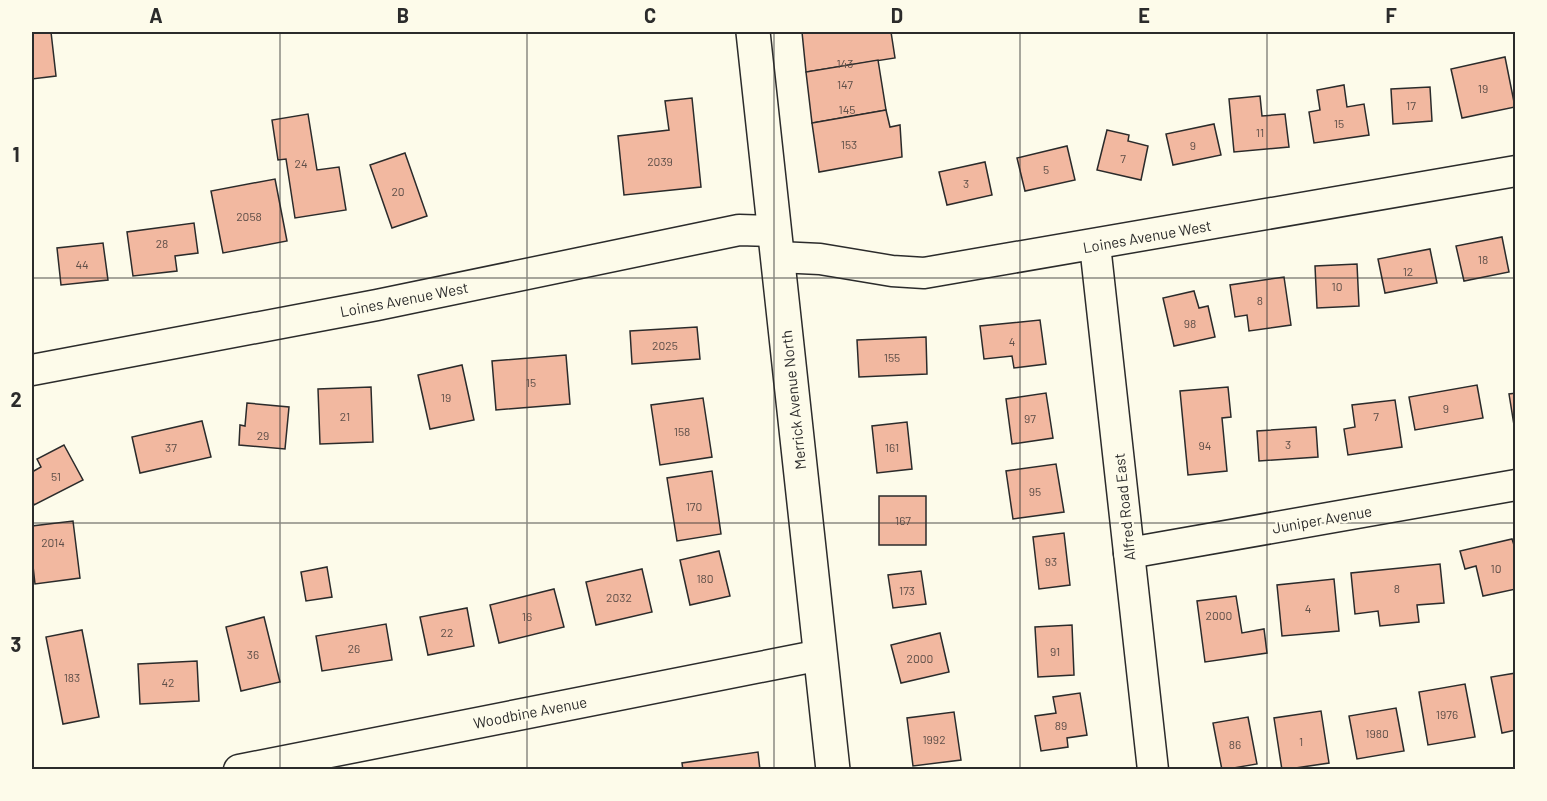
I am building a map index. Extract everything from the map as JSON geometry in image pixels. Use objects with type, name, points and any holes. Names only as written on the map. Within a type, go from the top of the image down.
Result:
[{"type":"main road","name":"Merrick Avenue North","points":[[753,32],[833,770]]},
{"type":"street","name":"Loines Avenue West","points":[[32,370],[377,305],[739,230],[820,258],[872,268],[924,273],[1515,171]]},
{"type":"street","name":"Alfred Road East","points":[[1095,245],[1153,770]]},
{"type":"street","name":"Juniper Avenue","points":[[1129,553],[1515,485]]},
{"type":"street","name":"Woodbine Avenue","points":[[239,770],[820,655]]},
{"type":"building","points":[[32,32],[51,32],[56,76],[32,79]]},
{"type":"building","points":[[802,32],[891,32],[895,58],[806,72]]},
{"type":"building","points":[[1505,57],[1515,107],[1462,118],[1451,69]]},
{"type":"building","points":[[878,60],[886,110],[812,123],[806,72]]},
{"type":"building","points":[[1344,85],[1347,107],[1364,104],[1369,135],[1314,143],[1309,112],[1320,110],[1317,90]]},
{"type":"building","points":[[1430,87],[1432,121],[1393,124],[1391,89]]},
{"type":"building","points":[[1260,96],[1262,116],[1285,114],[1289,147],[1234,152],[1229,99]]},
{"type":"building","points":[[692,98],[701,187],[624,195],[618,136],[669,130],[665,101]]},
{"type":"building","points":[[886,110],[890,127],[900,125],[902,157],[819,172],[812,123]]},
{"type":"building","points":[[308,114],[317,170],[339,167],[346,210],[295,218],[286,159],[278,160],[272,120]]},
{"type":"building","points":[[1214,124],[1221,155],[1173,165],[1166,134]]},
{"type":"building","points":[[1107,130],[1129,135],[1128,141],[1148,146],[1141,180],[1097,170]]},
{"type":"building","points":[[1067,146],[1075,180],[1025,191],[1017,158]]},
{"type":"building","points":[[405,153],[427,216],[392,228],[370,165]]},
{"type":"building","points":[[985,162],[992,195],[947,205],[939,172]]},
{"type":"building","points":[[275,179],[287,241],[223,253],[211,191]]},
{"type":"building","points":[[194,223],[198,253],[175,256],[177,271],[133,276],[127,232]]},
{"type":"building","points":[[1502,237],[1509,272],[1464,281],[1456,246]]},
{"type":"building","points":[[103,243],[108,280],[61,285],[57,248]]},
{"type":"building","points":[[1430,249],[1437,283],[1385,293],[1378,259]]},
{"type":"building","points":[[1357,264],[1359,306],[1317,308],[1315,266]]},
{"type":"building","points":[[1284,277],[1291,325],[1249,331],[1247,315],[1235,317],[1230,285]]},
{"type":"building","points":[[1194,291],[1199,308],[1208,306],[1215,337],[1174,346],[1163,298]]},
{"type":"building","points":[[1040,320],[1046,364],[1014,368],[1012,356],[984,359],[980,326]]},
{"type":"building","points":[[697,327],[700,359],[632,364],[630,331]]},
{"type":"building","points":[[926,337],[927,374],[859,377],[857,340]]},
{"type":"building","points":[[566,355],[570,404],[496,410],[492,361]]},
{"type":"building","points":[[462,365],[474,420],[430,429],[418,375]]},
{"type":"building","points":[[1477,385],[1483,418],[1415,430],[1409,397]]},
{"type":"building","points":[[371,387],[373,442],[320,444],[318,389]]},
{"type":"building","points":[[1228,387],[1231,417],[1222,418],[1227,471],[1188,475],[1180,391]]},
{"type":"building","points":[[1046,393],[1053,438],[1012,444],[1006,399]]},
{"type":"building","points":[[1516,393],[1516,425],[1514,425],[1509,394]]},
{"type":"building","points":[[703,398],[712,457],[660,465],[651,405]]},
{"type":"building","points":[[1395,400],[1402,447],[1348,455],[1344,429],[1355,427],[1352,405]]},
{"type":"building","points":[[247,403],[289,407],[285,449],[239,445],[240,425],[245,426]]},
{"type":"building","points":[[202,421],[211,457],[140,473],[132,437]]},
{"type":"building","points":[[907,422],[912,469],[877,473],[872,426]]},
{"type":"building","points":[[1316,427],[1318,457],[1259,461],[1257,431]]},
{"type":"building","points":[[64,445],[83,480],[34,505],[32,472],[41,467],[37,459]]},
{"type":"building","points":[[1056,464],[1064,512],[1013,519],[1006,471]]},
{"type":"building","points":[[712,471],[721,534],[677,541],[667,478]]},
{"type":"building","points":[[879,496],[926,496],[926,545],[879,545]]},
{"type":"building","points":[[73,521],[80,578],[35,584],[32,526]]},
{"type":"building","points":[[1064,533],[1070,585],[1039,589],[1033,537]]},
{"type":"building","points":[[1512,539],[1516,551],[1516,589],[1483,596],[1476,566],[1465,569],[1460,551]]},
{"type":"building","points":[[719,551],[730,596],[690,605],[680,560]]},
{"type":"building","points":[[1440,564],[1444,603],[1417,605],[1419,622],[1380,626],[1378,611],[1355,614],[1351,573]]},
{"type":"building","points":[[327,567],[332,597],[306,601],[301,572]]},
{"type":"building","points":[[642,569],[652,612],[596,625],[586,582]]},
{"type":"building","points":[[921,571],[926,604],[893,608],[888,575]]},
{"type":"building","points":[[1334,579],[1339,631],[1282,636],[1277,585]]},
{"type":"building","points":[[554,589],[564,627],[499,643],[490,605]]},
{"type":"building","points":[[1236,596],[1242,633],[1264,629],[1267,653],[1205,662],[1197,601]]},
{"type":"building","points":[[467,608],[474,646],[428,655],[420,617]]},
{"type":"building","points":[[264,617],[280,682],[241,691],[226,627]]},
{"type":"building","points":[[386,624],[392,660],[322,671],[316,636]]},
{"type":"building","points":[[1072,625],[1074,675],[1038,677],[1035,627]]},
{"type":"building","points":[[82,630],[99,717],[63,724],[46,637]]},
{"type":"building","points":[[940,633],[949,672],[901,683],[891,645]]},
{"type":"building","points":[[197,661],[199,701],[140,704],[138,664]]},
{"type":"building","points":[[1516,673],[1516,730],[1502,733],[1491,677]]},
{"type":"building","points":[[1465,684],[1475,737],[1428,745],[1419,692]]},
{"type":"building","points":[[1080,693],[1087,735],[1067,738],[1068,747],[1041,751],[1035,716],[1056,713],[1053,697]]},
{"type":"building","points":[[1396,708],[1404,751],[1357,759],[1349,716]]},
{"type":"building","points":[[1321,711],[1329,763],[1282,770],[1274,718]]},
{"type":"building","points":[[954,712],[961,760],[913,766],[907,718]]},
{"type":"building","points":[[1248,717],[1257,764],[1222,770],[1213,723]]},
{"type":"building","points":[[758,752],[760,770],[683,770],[682,763]]}]
